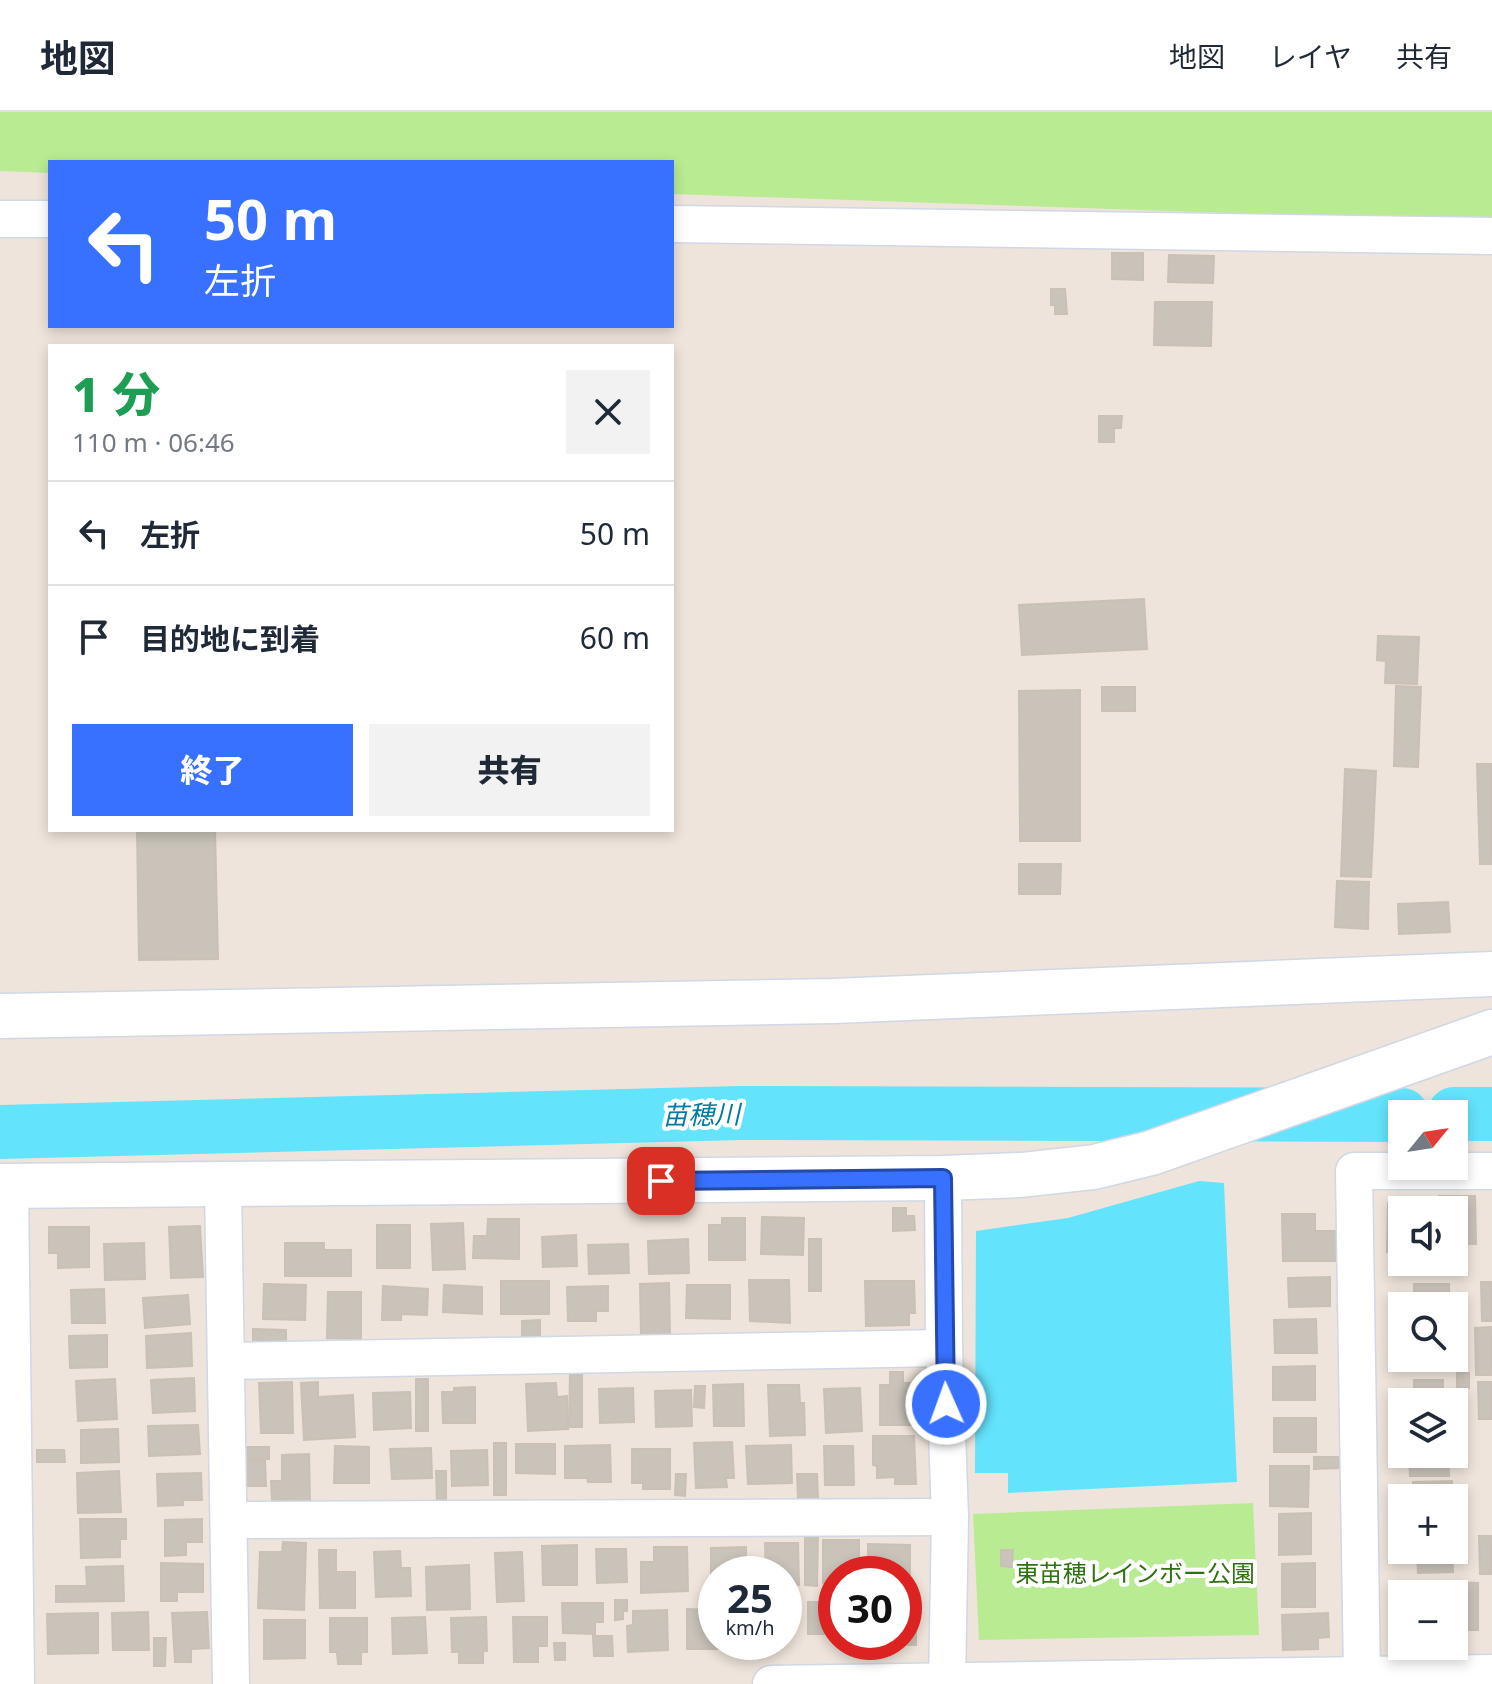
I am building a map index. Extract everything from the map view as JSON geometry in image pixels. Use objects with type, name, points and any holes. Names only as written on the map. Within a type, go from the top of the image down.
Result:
[{"type":"street","points":[[0,219],[48,219]]},
{"type":"street","points":[[674,224],[1492,236]]},
{"type":"street","points":[[0,1016],[833,1001],[1492,974]]},
{"type":"street","points":[[16,1684],[6,1512],[5,1186],[1021,1175],[1094,1167],[1151,1153],[1473,1039]]},
{"type":"street","points":[[1362,1675],[1354,1171],[1492,1171]]},
{"type":"street","points":[[943,1178],[944,1348],[950,1517],[947,1683]]},
{"type":"street","points":[[223,1186],[231,1684]]},
{"type":"street","points":[[227,1361],[944,1348]]},
{"type":"street","points":[[230,1520],[950,1517]]},
{"type":"street","points":[[771,1684],[1152,1681],[1492,1673]]},
{"type":"green space","points":[[0,112],[1492,112],[1492,222],[674,194],[674,160],[48,160],[48,173],[0,171]]},
{"type":"green space","name":"東苗穂レインボー公園","points":[[1253,1503],[1259,1635],[979,1640],[973,1514]]},
{"type":"water","points":[[1199,1181],[1224,1183],[1237,1482],[1008,1493],[1008,1473],[975,1473],[976,1231],[1068,1218]]},
{"type":"building","points":[[1112,253],[1143,253],[1143,280],[1112,279]]},
{"type":"building","points":[[1169,255],[1214,256],[1213,283],[1168,282]]},
{"type":"building","points":[[1051,289],[1065,289],[1067,314],[1055,314],[1055,305],[1051,305]]},
{"type":"building","points":[[1155,302],[1212,302],[1211,346],[1154,345]]},
{"type":"building","points":[[1099,416],[1122,416],[1121,428],[1114,428],[1114,442],[1099,442]]},
{"type":"building","points":[[1144,599],[1147,649],[1022,655],[1019,605]]},
{"type":"building","points":[[1378,636],[1419,637],[1417,684],[1385,683],[1386,661],[1377,660]]},
{"type":"building","points":[[1396,686],[1421,687],[1418,767],[1394,766]]},
{"type":"building","points":[[1102,687],[1135,687],[1135,711],[1102,711]]},
{"type":"building","points":[[1080,690],[1080,841],[1020,841],[1019,691]]},
{"type":"building","points":[[1477,764],[1492,764],[1492,864],[1480,864]]},
{"type":"building","points":[[1345,769],[1376,771],[1371,877],[1341,876]]},
{"type":"building","points":[[137,832],[215,832],[218,959],[139,960]]},
{"type":"building","points":[[1019,864],[1061,864],[1060,894],[1019,894]]},
{"type":"building","points":[[1337,881],[1369,882],[1368,929],[1335,927]]},
{"type":"building","points":[[1448,902],[1450,932],[1399,934],[1398,904]]},
{"type":"building","points":[[1468,1196],[1475,1196],[1476,1244],[1468,1244]]},
{"type":"building","points":[[893,1208],[906,1208],[906,1216],[914,1216],[915,1230],[893,1231]]},
{"type":"building","points":[[1282,1214],[1315,1214],[1315,1231],[1337,1231],[1337,1261],[1283,1261]]},
{"type":"building","points":[[762,1217],[804,1218],[803,1255],[761,1254]]},
{"type":"building","points":[[722,1218],[745,1218],[745,1260],[709,1260],[709,1225],[722,1225]]},
{"type":"building","points":[[488,1219],[519,1219],[519,1259],[473,1258],[474,1236],[487,1236]]},
{"type":"building","points":[[463,1223],[465,1269],[433,1270],[431,1224]]},
{"type":"building","points":[[377,1225],[410,1225],[410,1268],[377,1268]]},
{"type":"building","points":[[200,1226],[203,1277],[171,1278],[169,1227]]},
{"type":"building","points":[[49,1227],[89,1227],[89,1267],[58,1268],[58,1253],[49,1253]]},
{"type":"building","points":[[576,1235],[577,1266],[543,1267],[542,1237]]},
{"type":"building","points":[[688,1239],[689,1273],[649,1274],[648,1241]]},
{"type":"building","points":[[809,1239],[821,1239],[821,1291],[809,1291]]},
{"type":"building","points":[[144,1243],[145,1279],[105,1280],[104,1244]]},
{"type":"building","points":[[285,1243],[324,1243],[324,1250],[351,1250],[351,1276],[285,1276]]},
{"type":"building","points":[[628,1244],[629,1273],[589,1274],[588,1245]]},
{"type":"building","points":[[1330,1277],[1330,1306],[1289,1307],[1288,1278]]},
{"type":"building","points":[[749,1280],[789,1280],[790,1323],[750,1321]]},
{"type":"building","points":[[501,1281],[549,1281],[549,1314],[501,1314]]},
{"type":"building","points":[[865,1281],[914,1281],[915,1313],[909,1313],[909,1325],[866,1326]]},
{"type":"building","points":[[1481,1282],[1492,1282],[1492,1321],[1482,1321]]},
{"type":"building","points":[[669,1283],[670,1335],[641,1336],[640,1284]]},
{"type":"building","points":[[264,1284],[306,1285],[305,1320],[263,1319]]},
{"type":"building","points":[[1414,1284],[1449,1284],[1449,1292],[1414,1292]]},
{"type":"building","points":[[444,1285],[482,1287],[482,1314],[443,1312]]},
{"type":"building","points":[[687,1285],[730,1285],[730,1319],[686,1318]]},
{"type":"building","points":[[383,1286],[428,1289],[427,1315],[401,1314],[401,1320],[382,1320]]},
{"type":"building","points":[[608,1286],[608,1311],[596,1311],[596,1321],[568,1321],[567,1287]]},
{"type":"building","points":[[104,1289],[105,1323],[72,1323],[71,1290]]},
{"type":"building","points":[[328,1292],[361,1292],[361,1339],[327,1338]]},
{"type":"building","points":[[188,1295],[190,1324],[145,1328],[143,1298]]},
{"type":"building","points":[[1316,1319],[1317,1353],[1275,1353],[1274,1320]]},
{"type":"building","points":[[540,1320],[540,1336],[522,1336],[522,1321]]},
{"type":"building","points":[[1492,1327],[1492,1375],[1476,1375],[1475,1328]]},
{"type":"building","points":[[253,1329],[286,1330],[286,1342],[253,1342]]},
{"type":"building","points":[[191,1333],[192,1366],[147,1368],[146,1336]]},
{"type":"building","points":[[107,1335],[107,1367],[70,1368],[69,1336]]},
{"type":"building","points":[[1315,1366],[1315,1400],[1273,1400],[1273,1367]]},
{"type":"building","points":[[890,1372],[903,1372],[903,1383],[915,1383],[915,1425],[880,1425],[880,1385],[890,1385]]},
{"type":"building","points":[[1457,1373],[1469,1373],[1469,1388],[1457,1388]]},
{"type":"building","points":[[570,1375],[582,1375],[582,1427],[569,1427]]},
{"type":"building","points":[[194,1378],[195,1411],[153,1413],[151,1380]]},
{"type":"building","points":[[115,1379],[117,1419],[78,1421],[76,1381]]},
{"type":"building","points":[[416,1379],[428,1379],[428,1431],[416,1431]]},
{"type":"building","points":[[1414,1380],[1443,1380],[1443,1388],[1414,1388]]},
{"type":"building","points":[[292,1382],[293,1433],[261,1433],[259,1383]]},
{"type":"building","points":[[318,1382],[318,1397],[353,1395],[355,1437],[304,1440],[301,1383]]},
{"type":"building","points":[[1478,1382],[1492,1382],[1492,1419],[1479,1419]]},
{"type":"building","points":[[556,1383],[557,1397],[567,1396],[568,1429],[528,1431],[526,1384]]},
{"type":"building","points":[[743,1384],[744,1426],[714,1426],[713,1385]]},
{"type":"building","points":[[768,1385],[799,1385],[800,1403],[804,1403],[805,1435],[770,1436]]},
{"type":"building","points":[[695,1386],[705,1386],[704,1408],[694,1407]]},
{"type":"building","points":[[475,1387],[475,1423],[443,1423],[442,1392]]},
{"type":"building","points":[[633,1388],[634,1422],[600,1423],[599,1389]]},
{"type":"building","points":[[860,1388],[862,1431],[826,1433],[824,1389]]},
{"type":"building","points":[[691,1390],[692,1426],[656,1427],[655,1391]]},
{"type":"building","points":[[410,1392],[411,1428],[374,1430],[373,1393]]},
{"type":"building","points":[[1274,1418],[1316,1418],[1316,1452],[1274,1452]]},
{"type":"building","points":[[198,1425],[200,1454],[149,1456],[148,1426]]},
{"type":"building","points":[[118,1429],[119,1462],[81,1463],[81,1430]]},
{"type":"building","points":[[873,1436],[914,1436],[916,1484],[895,1484],[895,1477],[877,1478],[877,1466],[873,1465]]},
{"type":"building","points":[[732,1442],[734,1478],[726,1478],[727,1487],[696,1488],[694,1443]]},
{"type":"building","points":[[494,1443],[506,1443],[506,1495],[494,1495]]},
{"type":"building","points":[[516,1444],[555,1444],[555,1474],[516,1473]]},
{"type":"building","points":[[610,1445],[611,1482],[565,1478],[565,1446]]},
{"type":"building","points":[[791,1445],[792,1483],[748,1484],[746,1446]]},
{"type":"building","points":[[335,1446],[369,1447],[369,1483],[334,1483]]},
{"type":"building","points":[[824,1446],[853,1446],[854,1485],[825,1485]]},
{"type":"building","points":[[242,1447],[269,1447],[269,1459],[242,1459]]},
{"type":"building","points":[[431,1448],[432,1478],[392,1479],[390,1449]]},
{"type":"building","points":[[632,1449],[670,1449],[670,1489],[643,1489],[643,1483],[632,1483]]},
{"type":"building","points":[[37,1450],[64,1450],[65,1462],[37,1462]]},
{"type":"building","points":[[487,1450],[488,1485],[452,1486],[451,1451]]},
{"type":"building","points":[[309,1454],[310,1501],[272,1502],[271,1481],[282,1481],[282,1455]]},
{"type":"building","points":[[1314,1457],[1339,1457],[1340,1468],[1314,1469]]},
{"type":"building","points":[[247,1461],[265,1461],[266,1486],[247,1486]]},
{"type":"building","points":[[1270,1466],[1309,1466],[1308,1507],[1270,1506]]},
{"type":"building","points":[[1410,1468],[1449,1468],[1449,1476],[1410,1476]]},
{"type":"building","points":[[119,1471],[121,1512],[78,1513],[77,1473]]},
{"type":"building","points":[[436,1471],[446,1471],[446,1502],[437,1502]]},
{"type":"building","points":[[201,1473],[202,1500],[183,1500],[183,1505],[158,1506],[157,1474]]},
{"type":"building","points":[[676,1474],[686,1474],[685,1496],[675,1495]]},
{"type":"building","points":[[797,1474],[817,1474],[818,1498],[798,1498]]},
{"type":"building","points":[[1452,1481],[1452,1484],[1413,1484]]},
{"type":"building","points":[[1311,1513],[1311,1554],[1279,1555],[1279,1514]]},
{"type":"building","points":[[80,1519],[126,1519],[126,1539],[120,1539],[120,1557],[81,1558]]},
{"type":"building","points":[[202,1519],[202,1542],[186,1542],[186,1555],[165,1556],[165,1520]]},
{"type":"building","points":[[805,1533],[818,1533],[817,1586],[805,1585]]},
{"type":"building","points":[[1479,1536],[1492,1536],[1492,1574],[1480,1574]]},
{"type":"building","points":[[823,1540],[859,1540],[859,1556],[823,1556]]},
{"type":"building","points":[[283,1542],[306,1543],[304,1610],[258,1608],[260,1552],[282,1552]]},
{"type":"building","points":[[765,1543],[798,1543],[798,1556],[765,1556]]},
{"type":"building","points":[[868,1544],[910,1545],[910,1556],[868,1556]]},
{"type":"building","points":[[577,1545],[577,1585],[543,1585],[542,1546]]},
{"type":"building","points":[[654,1547],[687,1547],[688,1591],[641,1593],[641,1562],[654,1562]]},
{"type":"building","points":[[746,1547],[746,1556],[711,1556],[711,1548]]},
{"type":"building","points":[[596,1549],[626,1549],[627,1582],[597,1583]]},
{"type":"building","points":[[319,1550],[336,1550],[336,1572],[355,1572],[355,1608],[320,1608]]},
{"type":"building","points":[[1001,1550],[1013,1550],[1012,1567],[1001,1566]]},
{"type":"building","points":[[400,1551],[401,1568],[410,1568],[411,1596],[376,1597],[374,1552]]},
{"type":"building","points":[[522,1552],[524,1601],[497,1602],[495,1553]]},
{"type":"building","points":[[161,1563],[203,1564],[203,1592],[177,1592],[177,1601],[161,1601]]},
{"type":"building","points":[[1315,1563],[1315,1607],[1282,1607],[1282,1564]]},
{"type":"building","points":[[1418,1564],[1453,1564],[1453,1572],[1418,1573]]},
{"type":"building","points":[[469,1565],[470,1609],[427,1610],[426,1567]]},
{"type":"building","points":[[123,1566],[124,1601],[56,1602],[56,1586],[87,1586],[86,1567]]},
{"type":"building","points":[[1468,1583],[1478,1583],[1478,1630],[1468,1630]]},
{"type":"building","points":[[615,1600],[627,1600],[623,1619],[615,1620]]},
{"type":"building","points":[[808,1602],[818,1602],[818,1634],[808,1634]]},
{"type":"building","points":[[562,1603],[603,1603],[603,1622],[595,1622],[595,1634],[563,1633]]},
{"type":"building","points":[[687,1609],[698,1609],[698,1649],[687,1649]]},
{"type":"building","points":[[667,1610],[668,1650],[628,1652],[627,1626],[633,1625],[633,1611]]},
{"type":"building","points":[[148,1612],[149,1650],[113,1650],[112,1613]]},
{"type":"building","points":[[207,1612],[209,1648],[191,1649],[191,1662],[175,1662],[172,1613]]},
{"type":"building","points":[[98,1613],[98,1653],[48,1654],[47,1614]]},
{"type":"building","points":[[1328,1613],[1329,1637],[1318,1638],[1318,1649],[1283,1650],[1282,1615]]},
{"type":"building","points":[[425,1617],[427,1653],[393,1654],[392,1618]]},
{"type":"building","points":[[486,1617],[487,1651],[483,1651],[483,1663],[459,1663],[459,1652],[452,1652],[451,1618]]},
{"type":"building","points":[[513,1617],[547,1617],[547,1646],[538,1646],[538,1662],[514,1662]]},
{"type":"building","points":[[330,1618],[367,1618],[367,1652],[361,1652],[361,1664],[338,1664],[337,1652],[330,1652]]},
{"type":"building","points":[[264,1620],[305,1620],[305,1658],[264,1659]]},
{"type":"building","points":[[593,1636],[612,1636],[613,1656],[594,1656]]},
{"type":"building","points":[[154,1638],[166,1638],[165,1666],[154,1666]]},
{"type":"building","points":[[554,1643],[565,1643],[565,1660],[555,1660]]},
{"type":"waterway","name":"苗穂川","points":[[0,1132],[740,1113],[1388,1115]]},
{"type":"waterway","name":"苗穂川","points":[[1468,1114],[1492,1114]]},
{"type":"route","points":[[661,1181],[943,1178],[946,1404]]}]
